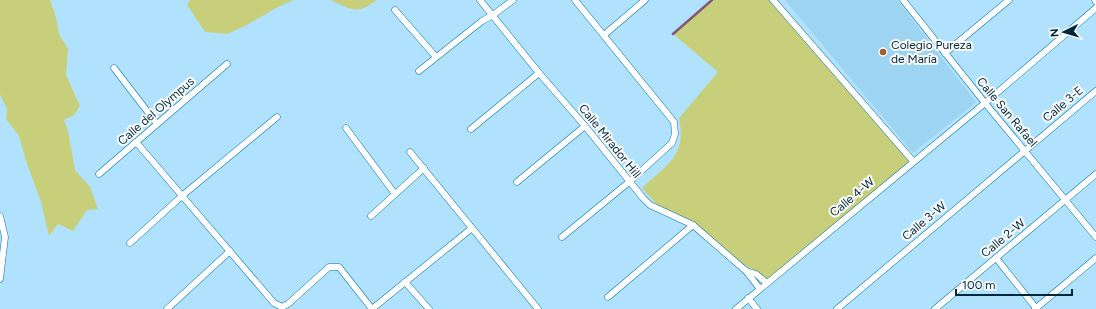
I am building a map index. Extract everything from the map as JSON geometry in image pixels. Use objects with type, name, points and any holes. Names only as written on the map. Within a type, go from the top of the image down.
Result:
[{"type":"street","name":"Calle Mirador Hill","points":[[480,0],[539,73],[585,126],[629,182],[650,205],[693,225],[746,271],[760,289]]},
{"type":"street","points":[[419,71],[482,21],[493,15],[513,0]]},
{"type":"street","points":[[562,237],[629,182],[672,143],[675,134],[674,122],[575,0]]},
{"type":"street","points":[[604,34],[645,0]]},
{"type":"street","points":[[773,0],[912,161]]},
{"type":"street","name":"Calle San Rafael","points":[[903,0],[985,103],[1096,237]]},
{"type":"street","points":[[945,53],[1009,0]]},
{"type":"street","name":"Calle 4-W","points":[[736,309],[912,161],[985,103],[1096,8]]},
{"type":"street","points":[[396,10],[436,57]]},
{"type":"street","name":"Calle del Olympus","points":[[99,174],[227,64]]},
{"type":"street","points":[[114,68],[157,124]]},
{"type":"street","points":[[471,129],[539,73]]},
{"type":"street","name":"Calle 3-E","points":[[1025,150],[1096,91]]},
{"type":"street","points":[[130,243],[183,195],[277,117]]},
{"type":"street","points":[[517,182],[585,126]]},
{"type":"street","points":[[346,128],[396,194]]},
{"type":"street","points":[[136,142],[274,303],[282,307],[288,304],[329,267],[334,266],[339,267],[372,309],[472,228]]},
{"type":"street","name":"Calle 3-W","points":[[837,309],[1025,150]]},
{"type":"street","points":[[410,152],[538,309]]},
{"type":"street","points":[[371,216],[424,168]]},
{"type":"street","name":"Calle 2-W","points":[[935,309],[1096,174]]},
{"type":"street","points":[[0,216],[5,237],[0,279]]},
{"type":"street","points":[[608,297],[693,225]]},
{"type":"street","points":[[167,309],[230,251]]},
{"type":"street","points":[[996,258],[1035,308],[1096,258]]},
{"type":"street","name":"Calle Mirador Hill","points":[[746,271],[756,274],[767,283]]},
{"type":"street","points":[[405,282],[429,309]]},
{"type":"street","points":[[748,298],[758,309]]},
{"type":"shaded area","name":"Colegio Pureza de María","points":[[785,0],[897,0],[976,102],[913,153]]},
{"type":"green space","points":[[0,0],[50,0],[56,17],[59,34],[68,49],[66,75],[80,106],[74,115],[64,120],[68,131],[75,170],[90,187],[98,209],[87,210],[73,231],[58,224],[49,236],[41,202],[26,161],[19,136],[6,119],[7,109],[0,94]]},
{"type":"green space","points":[[190,0],[293,0],[227,34],[205,32],[187,5]]},
{"type":"green space","points":[[331,0],[377,0],[364,8],[354,9]]},
{"type":"green space","points":[[712,0],[773,0],[913,161],[770,281],[740,262],[694,224],[660,208],[642,188],[673,158],[680,142],[681,131],[679,118],[718,72],[673,34]]},
{"type":"waterway","points":[[673,34],[712,0]]},
{"type":"place","name":"Colegio Pureza de María","points":[[883,52]]}]
